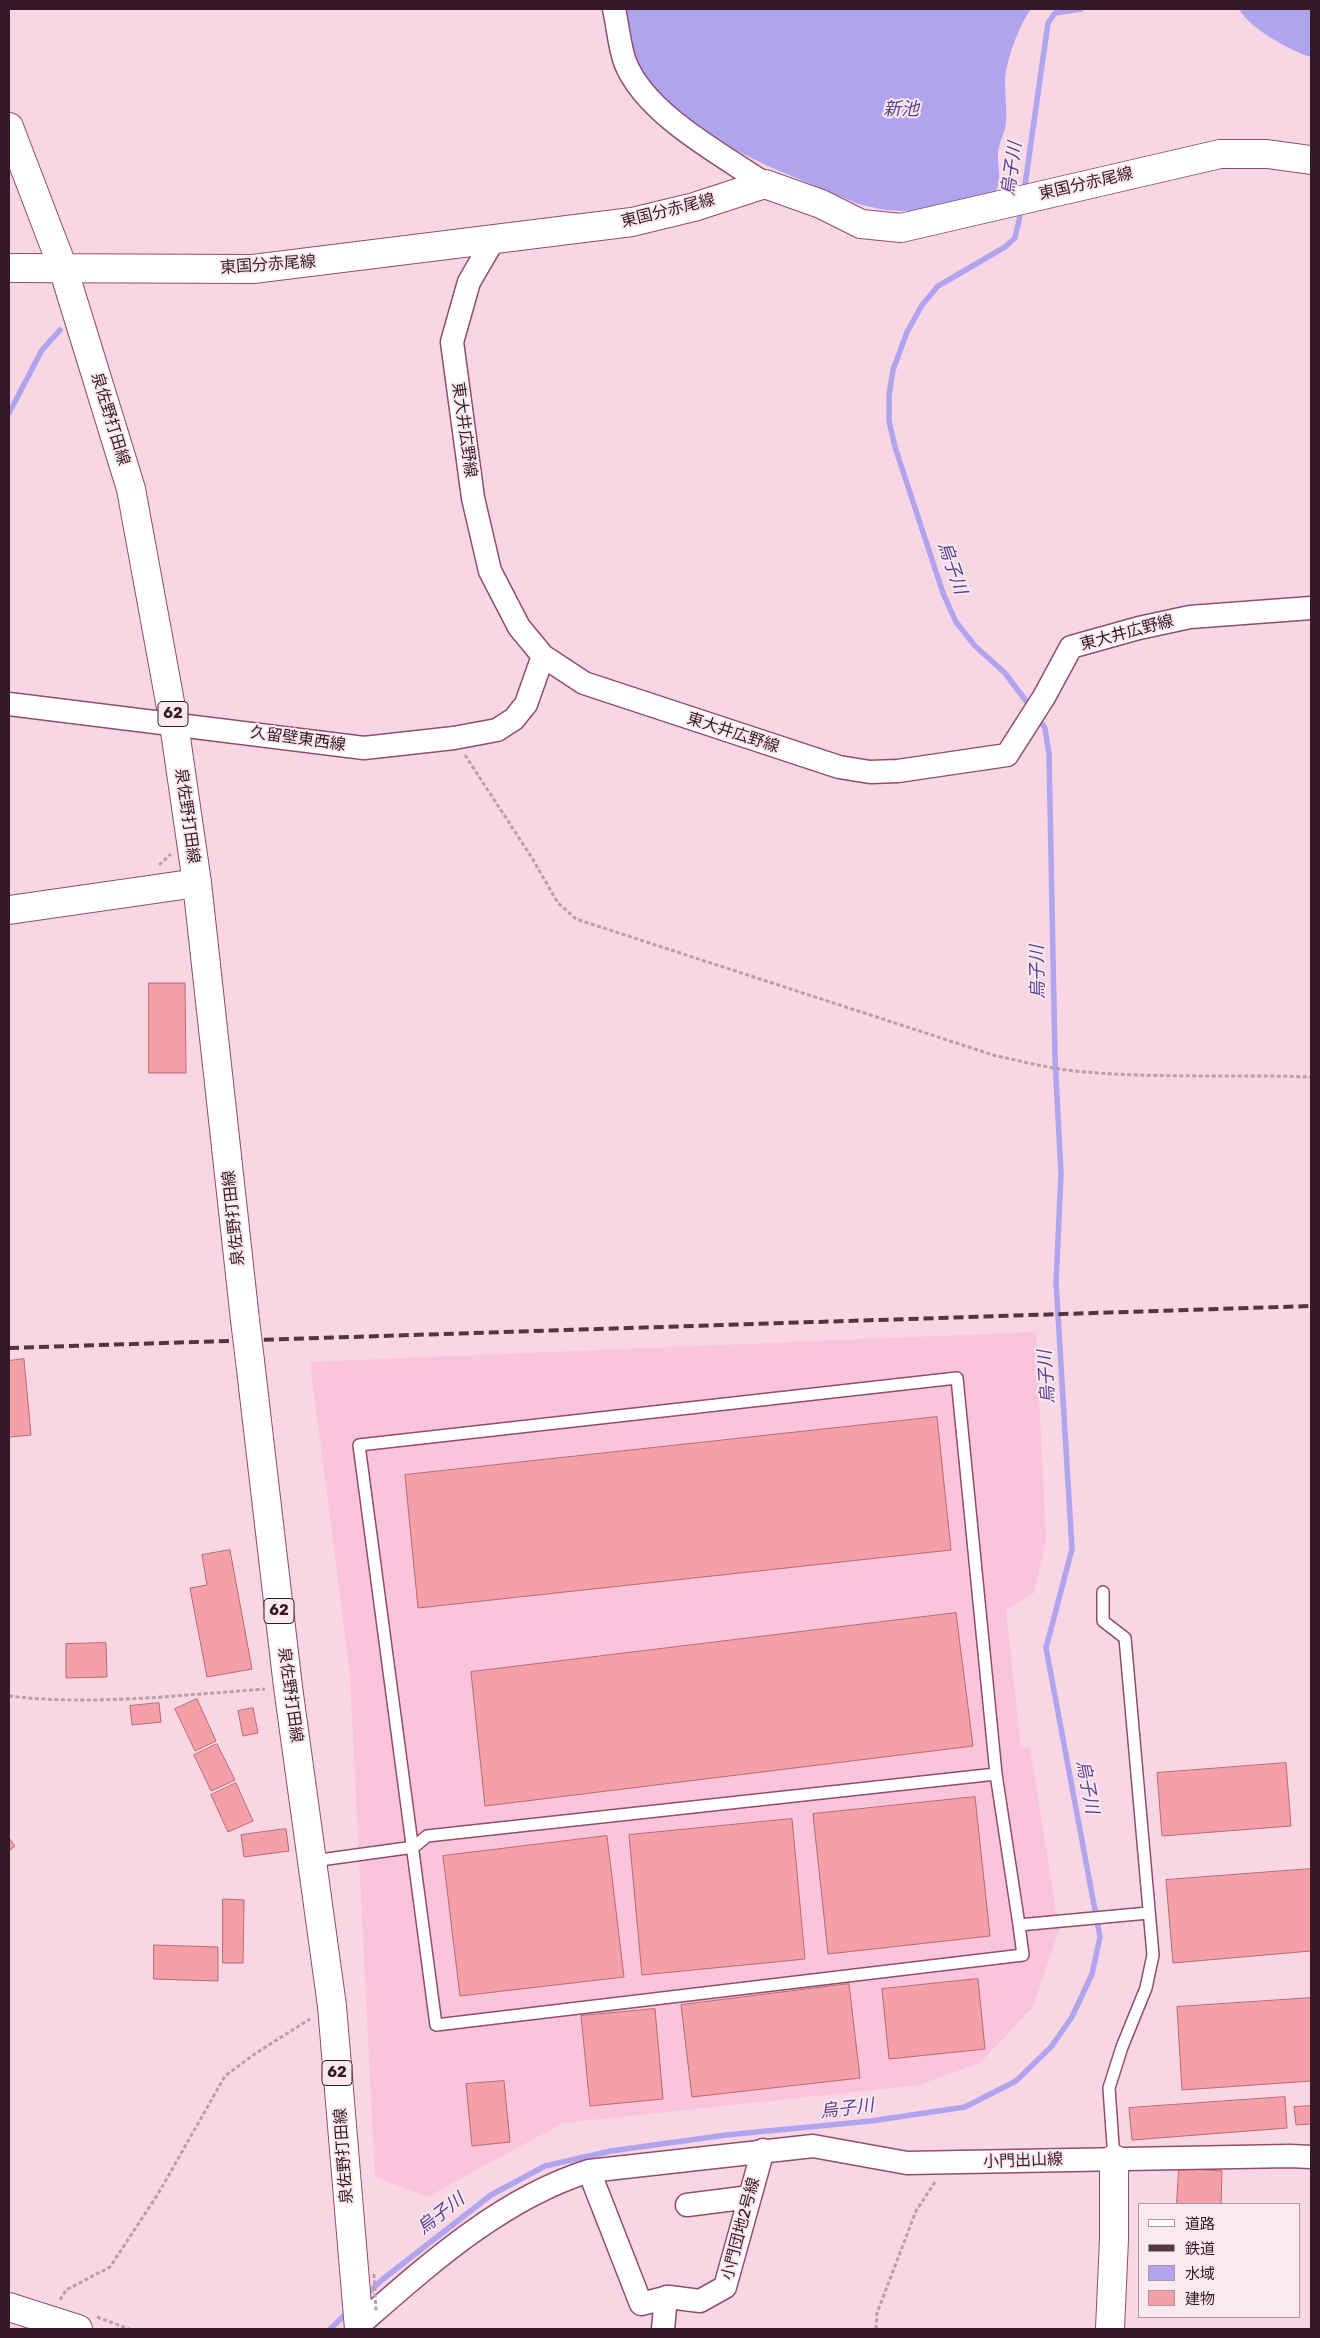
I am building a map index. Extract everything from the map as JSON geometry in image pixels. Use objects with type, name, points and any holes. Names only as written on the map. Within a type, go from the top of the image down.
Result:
[{"type":"main road","name":"泉佐野打田線","points":[[9,127],[64,268],[131,489],[174,724],[197,883],[288,1687],[332,2006],[364,2280],[364,2322]]},
{"type":"main road","name":"東国分赤尾線","points":[[9,268],[254,269],[632,222],[694,207],[766,184],[821,204],[861,224],[901,228],[1220,154],[1266,154],[1311,160]]},
{"type":"main road","points":[[9,910],[197,883]]},
{"type":"main road","points":[[1110,2329],[1114,2239],[1114,2159]]},
{"type":"main road","points":[[9,2307],[78,2329]]},
{"type":"street","points":[[614,9],[625,61],[638,86],[676,124],[766,184]]},
{"type":"street","name":"東大井広野線","points":[[494,239],[469,282],[452,342],[473,498],[490,571],[519,626],[544,656],[584,683],[839,767],[870,772],[980,760],[1007,755],[1044,697],[1071,647],[1139,628],[1190,617],[1311,608]]},
{"type":"street","name":"久留壁東西線","points":[[9,704],[364,748],[454,738],[496,730],[514,719],[526,704],[544,656]]},
{"type":"street","name":"小門出山線","points":[[364,2322],[475,2229],[561,2180],[589,2171],[763,2150],[813,2146],[907,2163],[1311,2157]]},
{"type":"street","name":"小門団地2号線","points":[[589,2171],[641,2304],[666,2297],[700,2300],[725,2287],[763,2150]]},
{"type":"street","points":[[687,2205],[750,2197]]},
{"type":"street","points":[[663,2329],[666,2297]]},
{"type":"lane","points":[[957,1378],[996,1774],[1023,1955],[436,2025],[414,1847],[360,1445],[957,1378]]},
{"type":"lane","points":[[1103,1592],[1103,1621],[1125,1638],[1153,1955],[1146,1988],[1122,2047],[1109,2088],[1114,2159]]},
{"type":"lane","points":[[313,1861],[414,1847],[428,1836],[996,1774]]},
{"type":"lane","points":[[1019,1924],[1148,1913]]},
{"type":"path","points":[[454,738],[532,858],[558,903],[576,919],[993,1055],[1038,1065],[1074,1071],[1143,1076],[1244,1074],[1311,1077]]},
{"type":"path","points":[[9,1696],[46,1701],[125,1699],[288,1687]]},
{"type":"path","points":[[46,2318],[66,2290],[110,2267],[158,2194],[224,2076],[256,2053],[332,2006]]},
{"type":"path","points":[[876,2329],[878,2313],[916,2211],[948,2163]]},
{"type":"path","points":[[364,2280],[364,2322]]},
{"type":"shaded area","points":[[1036,1332],[1046,1541],[1034,1593],[1006,1610],[1021,1748],[1030,1747],[1059,1930],[1033,2007],[980,2063],[919,2085],[563,2123],[427,2197],[375,2177],[350,1675],[310,1362]]},
{"type":"water","name":"新池","points":[[623,9],[1031,9],[1022,24],[1014,44],[1006,73],[1006,123],[998,153],[999,183],[995,193],[922,212],[884,210],[858,204],[770,167],[731,148],[687,123],[641,75],[633,54]]},
{"type":"water","points":[[1239,9],[1311,9],[1311,57],[1271,38],[1252,24]]},
{"type":"building","points":[[149,983],[185,983],[186,1073],[149,1073]]},
{"type":"building","points":[[24,1359],[31,1435],[9,1437],[9,1361]]},
{"type":"building","points":[[937,1417],[951,1550],[418,1608],[405,1475]]},
{"type":"building","points":[[230,1550],[252,1669],[207,1677],[190,1588],[207,1585],[202,1555]]},
{"type":"building","points":[[956,1613],[973,1746],[485,1806],[471,1672]]},
{"type":"building","points":[[106,1643],[107,1677],[66,1678],[66,1644]]},
{"type":"building","points":[[197,1699],[216,1741],[195,1751],[175,1709]]},
{"type":"building","points":[[159,1703],[161,1722],[132,1725],[130,1706]]},
{"type":"building","points":[[253,1708],[258,1733],[243,1736],[238,1711]]},
{"type":"building","points":[[217,1744],[235,1780],[211,1791],[194,1755]]},
{"type":"building","points":[[1286,1763],[1291,1826],[1162,1836],[1157,1773]]},
{"type":"building","points":[[236,1783],[253,1821],[228,1832],[211,1795]]},
{"type":"building","points":[[975,1797],[990,1936],[828,1954],[813,1814]]},
{"type":"building","points":[[792,1819],[805,1959],[642,1975],[629,1835]]},
{"type":"building","points":[[286,1829],[289,1851],[244,1857],[241,1835]]},
{"type":"building","points":[[607,1836],[624,1977],[460,1996],[443,1856]]},
{"type":"building","points":[[9,1838],[15,1846],[9,1851]]},
{"type":"building","points":[[1311,1869],[1311,1951],[1173,1963],[1166,1880]]},
{"type":"building","points":[[223,1899],[244,1900],[243,1963],[223,1963]]},
{"type":"building","points":[[154,1945],[218,1947],[218,1981],[154,1979]]},
{"type":"building","points":[[978,1979],[985,2049],[889,2059],[882,1989]]},
{"type":"building","points":[[849,1984],[860,2078],[692,2097],[681,2005]]},
{"type":"building","points":[[1311,1998],[1311,2081],[1182,2090],[1177,2007]]},
{"type":"building","points":[[655,2009],[663,2099],[590,2106],[581,2016]]},
{"type":"building","points":[[504,2081],[510,2142],[472,2146],[466,2084]]},
{"type":"building","points":[[1285,2097],[1287,2128],[1132,2140],[1129,2108]]},
{"type":"building","points":[[1311,2106],[1311,2124],[1296,2125],[1294,2107]]},
{"type":"building","points":[[1179,2168],[1222,2171],[1221,2203],[1177,2203]]},
{"type":"waterway","name":"烏子川","points":[[1024,192],[1048,23],[1055,13],[1081,9]]},
{"type":"waterway","name":"烏子川","points":[[1022,207],[1015,238],[1005,247],[938,286],[922,305],[907,332],[893,370],[889,395],[889,421],[895,447],[943,593],[956,622],[975,646],[1005,673],[1032,709]]},
{"type":"waterway","points":[[9,413],[42,350],[60,330]]},
{"type":"waterway","name":"烏子川","points":[[365,2296],[383,2279],[491,2195],[545,2166],[611,2151],[726,2135],[871,2121],[965,2107],[1016,2081],[1051,2047],[1072,2017],[1092,1974],[1100,1937],[1046,1648],[1072,1549],[1056,1282],[1061,1174],[1055,1057],[1049,754],[1045,728],[1037,717]]},
{"type":"waterway","name":"烏子川","points":[[330,2329],[349,2311]]},
{"type":"railway","points":[[9,1348],[1311,1306]]}]
